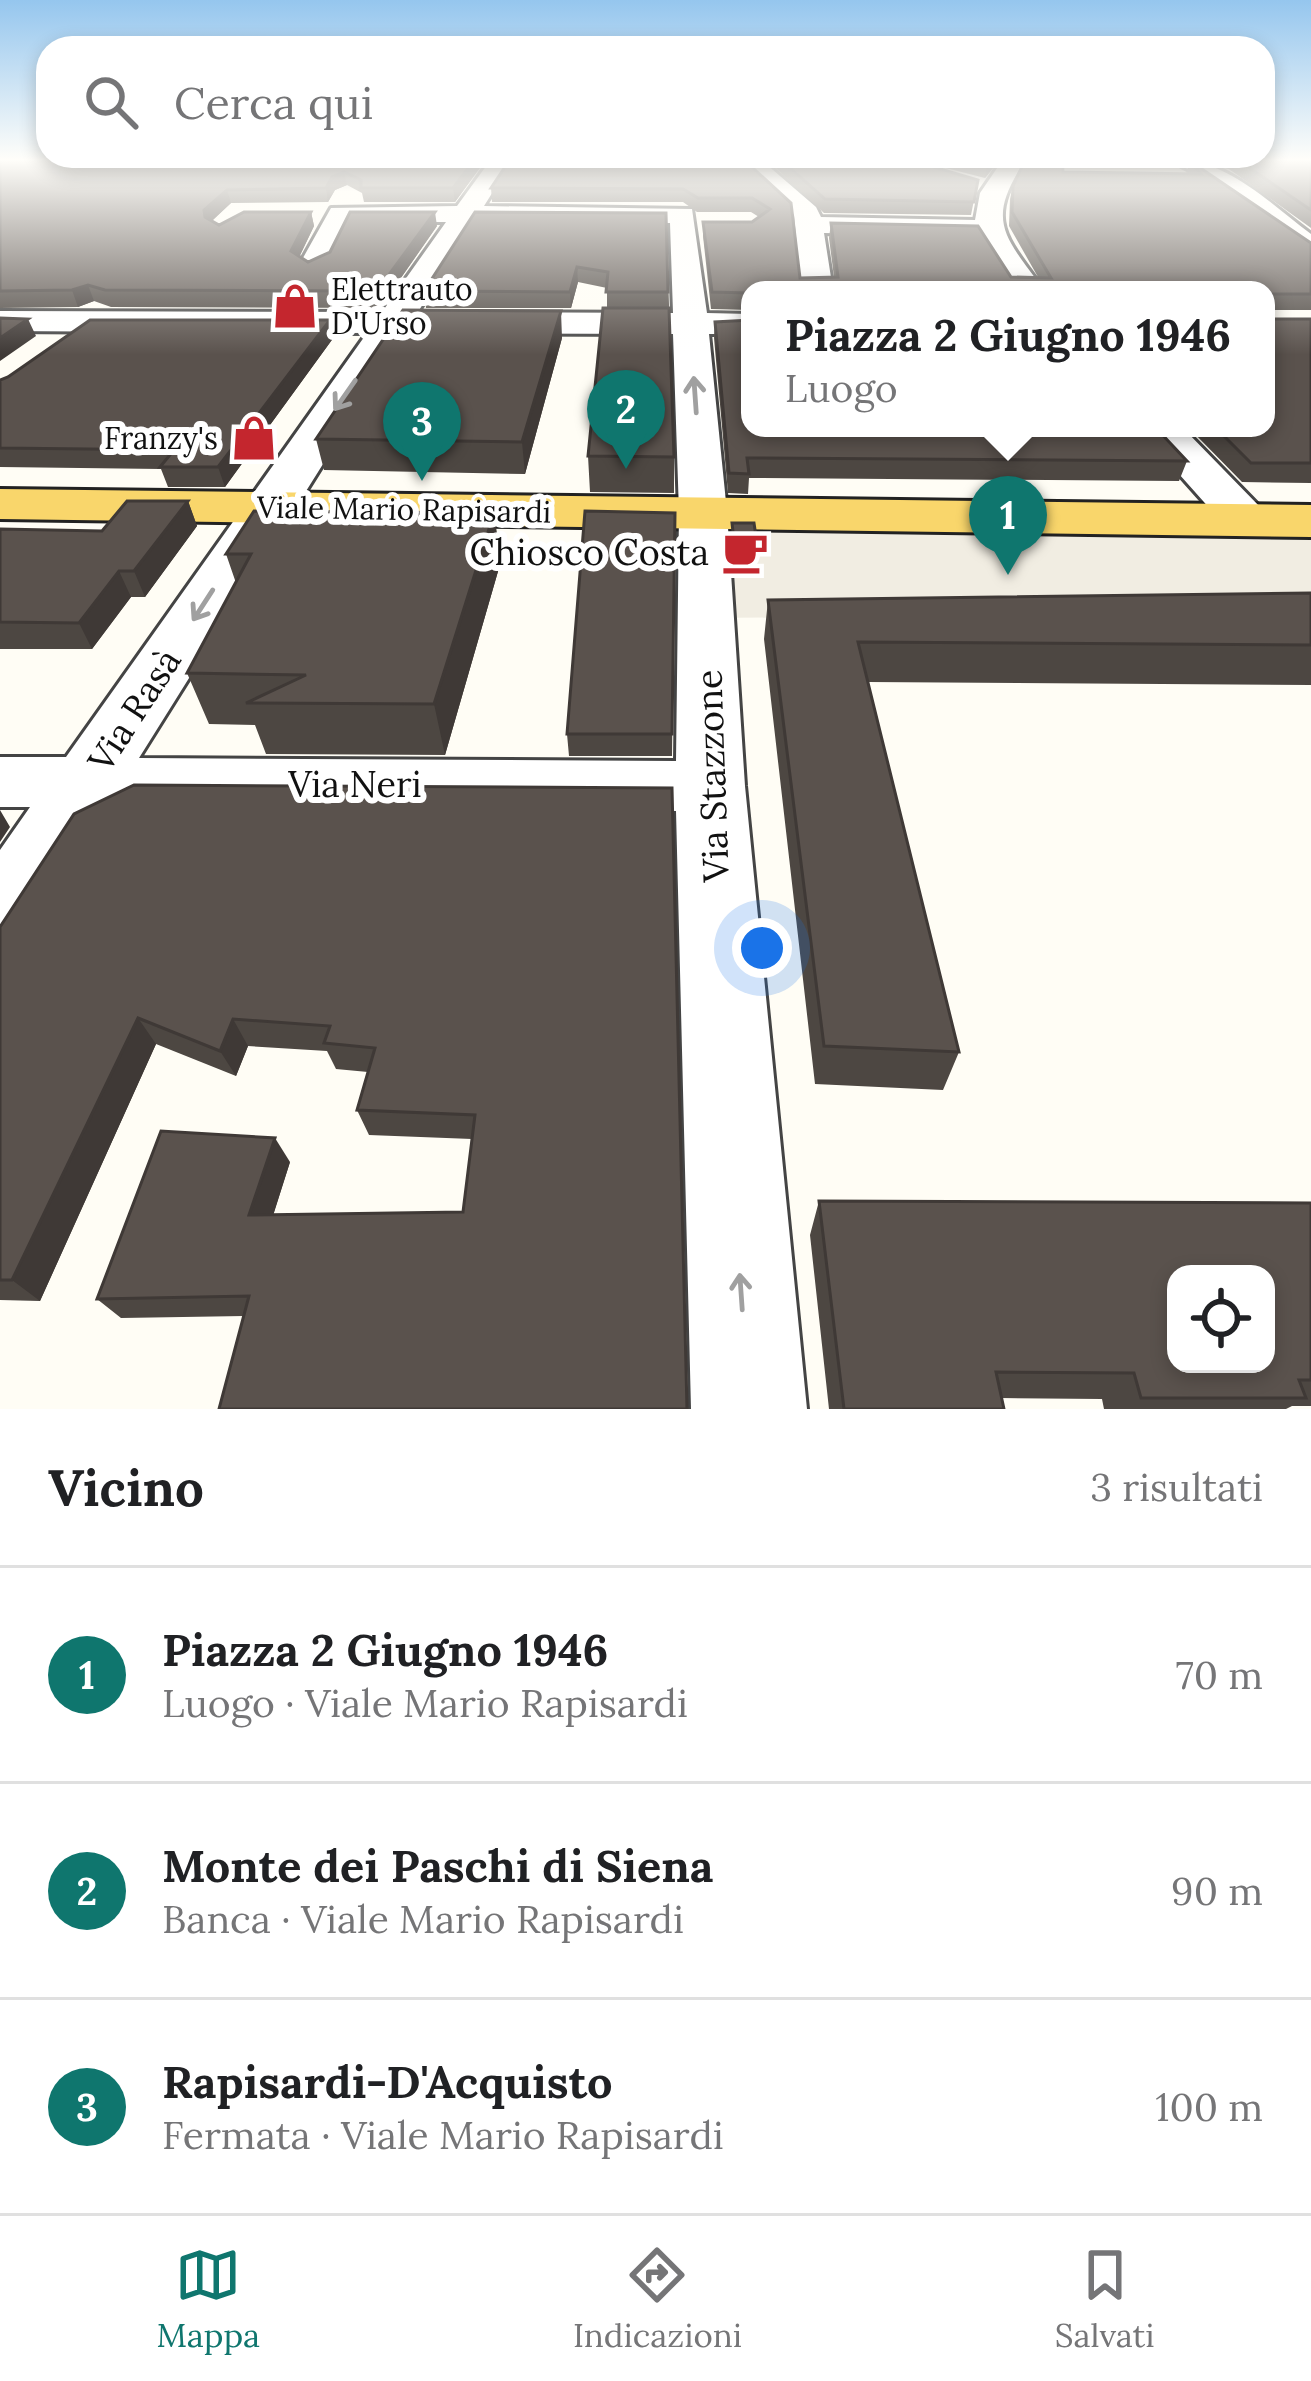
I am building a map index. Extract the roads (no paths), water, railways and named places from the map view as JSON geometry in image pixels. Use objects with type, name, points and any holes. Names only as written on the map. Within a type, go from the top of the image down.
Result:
[{"type":"main road","name":"Viale Mario Rapisardi","points":[[0,504],[1311,520]]},
{"type":"street","points":[[314,265],[335,224]]},
{"type":"street","name":"Via Rasà","points":[[0,912],[458,224]]},
{"type":"street","name":"Via Stazzone","points":[[691,224],[690,324],[703,512],[730,618],[710,786],[748,1409]]},
{"type":"street","points":[[987,224],[1022,281]]},
{"type":"street","points":[[1279,224],[1311,248]]},
{"type":"street","points":[[816,281],[810,225],[986,228]]},
{"type":"street","points":[[34,359],[138,284]]},
{"type":"street","points":[[0,321],[741,324]]},
{"type":"street","points":[[1168,437],[1245,519]]},
{"type":"street","name":"Via Neri","points":[[0,782],[710,786]]},
{"type":"place","name":"Elettrauto D'Urso","points":[[295,306]]},
{"type":"place","name":"Franzy's","points":[[254,438]]},
{"type":"place","name":"Monte dei Paschi di Siena","points":[[626,469]]},
{"type":"place","name":"Rapisardi-D'Acquisto","points":[[422,481]]},
{"type":"place","name":"Chiosco Costa","points":[[745,552]]},
{"type":"place","name":"Piazza 2 Giugno 1946","points":[[1008,575]]}]
